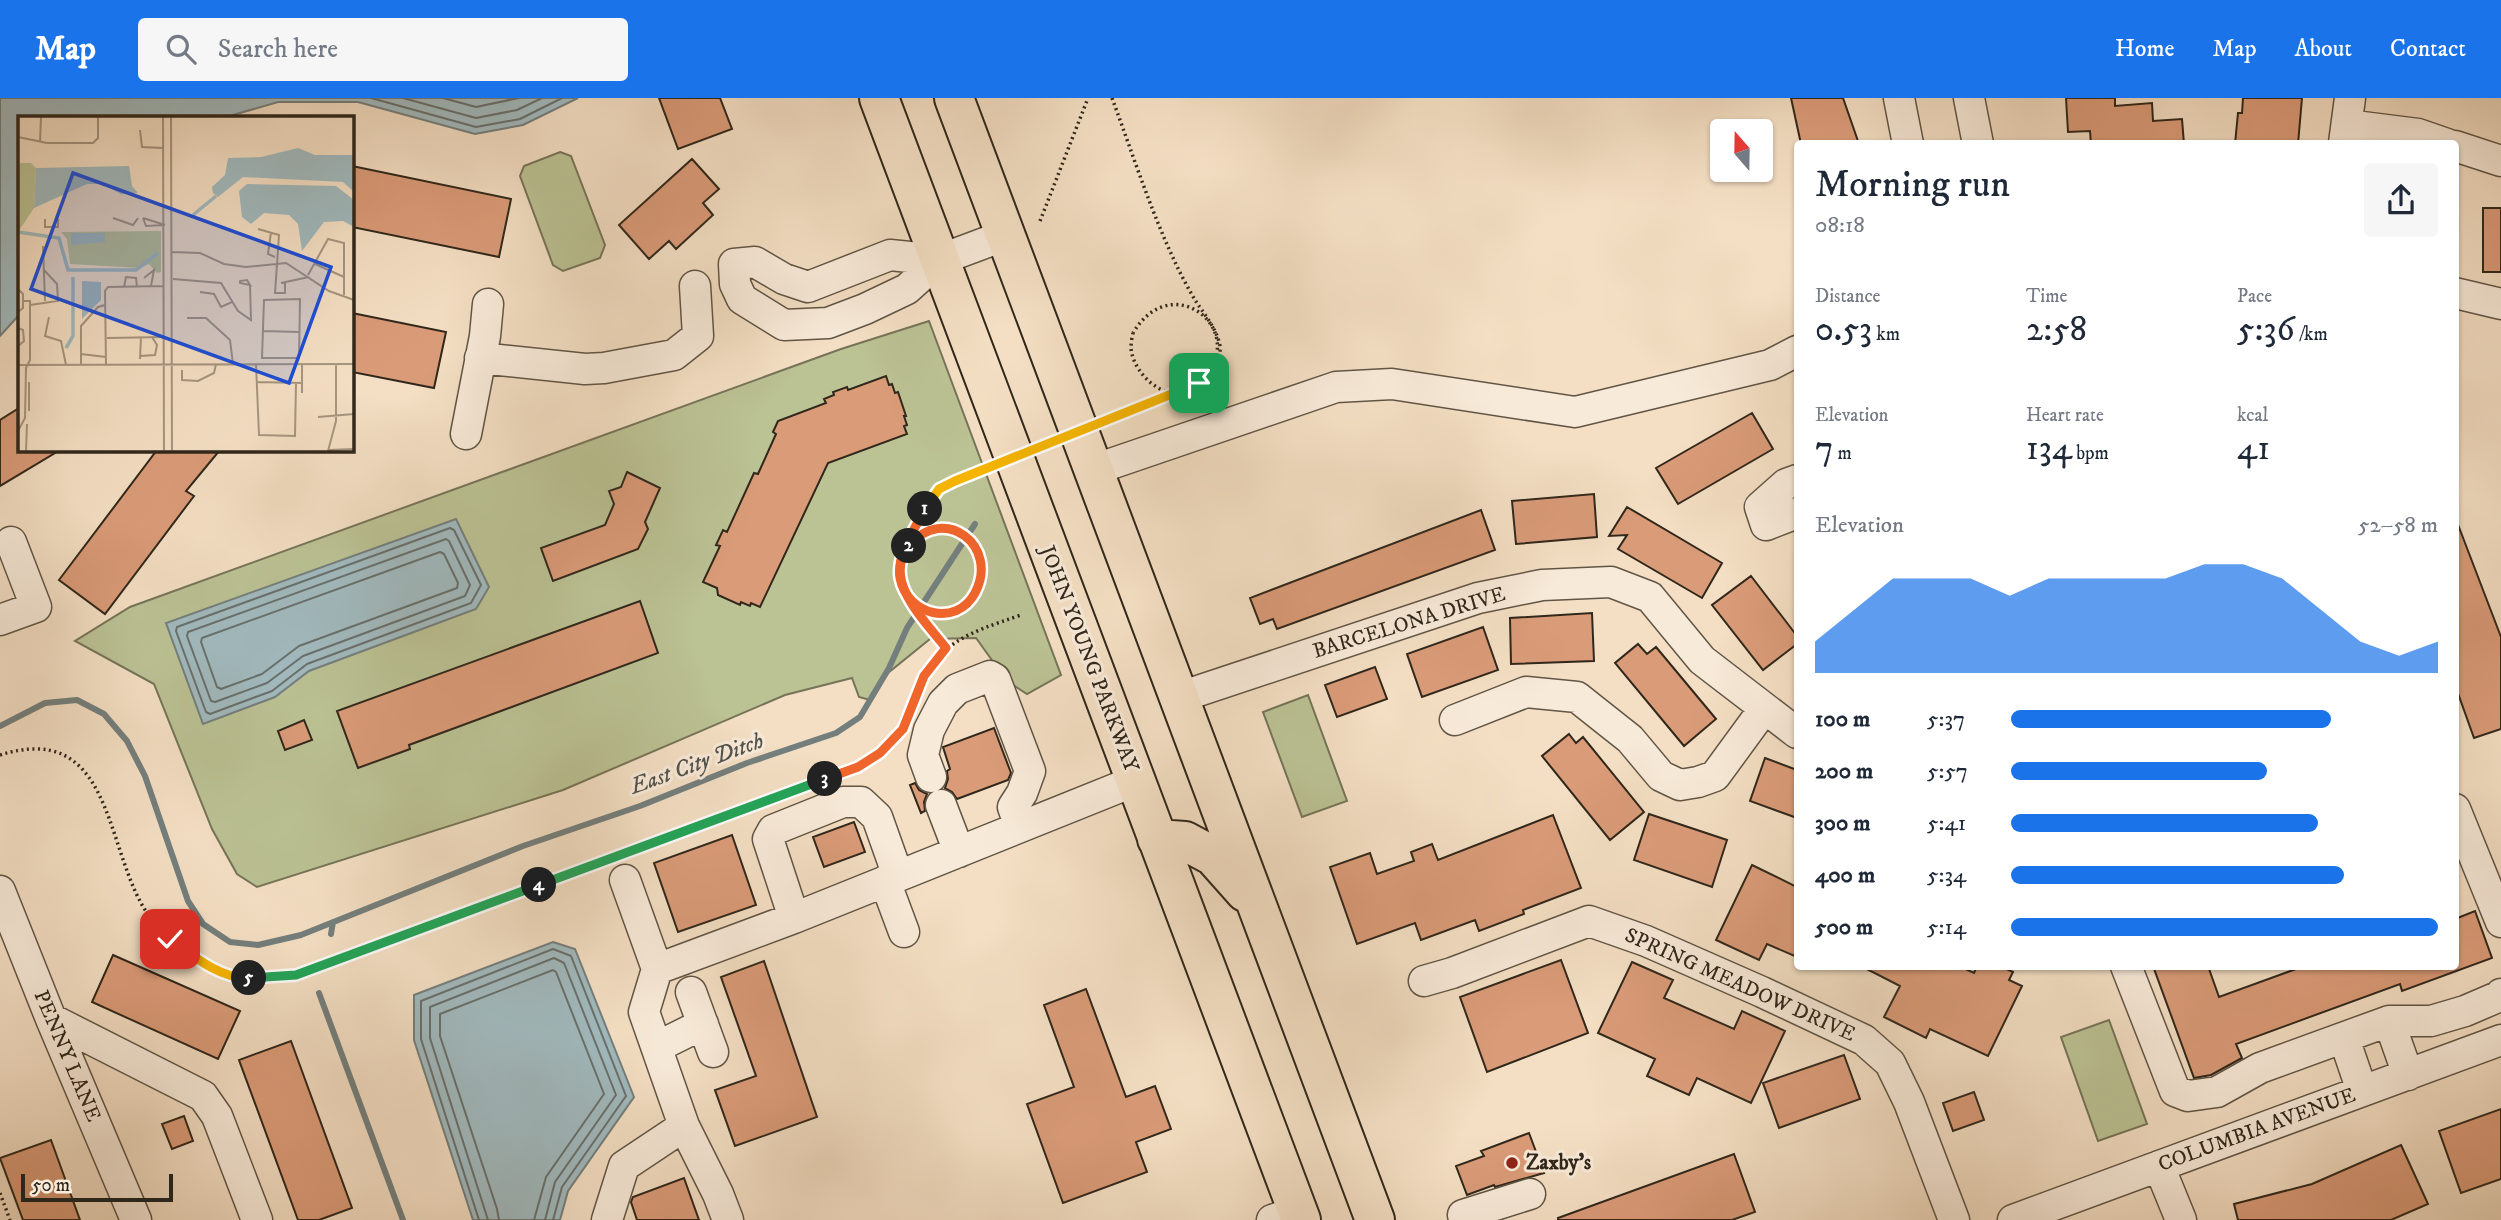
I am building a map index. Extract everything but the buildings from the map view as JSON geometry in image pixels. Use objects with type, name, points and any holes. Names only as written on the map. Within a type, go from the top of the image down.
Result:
[{"type":"highway","name":"JOHN YOUNG PARKWAY","points":[[878,98],[1157,839],[1290,1217]]},
{"type":"highway","points":[[954,98],[1023,228],[1093,470],[1375,1220]]},
{"type":"highway","points":[[1157,839],[1185,841],[1213,856],[1258,906]]},
{"type":"street","points":[[1899,98],[1907,140]]},
{"type":"street","points":[[1969,98],[1977,140]]},
{"type":"street","points":[[2347,122],[2418,134],[2436,140]]},
{"type":"street","points":[[2459,147],[2501,161]]},
{"type":"street","points":[[939,260],[890,255],[808,287],[784,279],[755,262],[734,264],[735,284],[742,299],[784,326],[828,323],[907,289],[939,260],[1023,228]]},
{"type":"street","points":[[480,358],[585,369],[674,355],[698,336],[695,286]]},
{"type":"street","points":[[2459,294],[2501,304]]},
{"type":"street","points":[[466,434],[488,304]]},
{"type":"street","points":[[1093,470],[1336,387],[1391,384],[1575,412],[1770,365],[1794,353]]},
{"type":"street","points":[[1794,481],[1786,484],[1760,507],[1766,526],[1794,514]]},
{"type":"street","points":[[0,620],[36,607],[11,542]]},
{"type":"street","name":"BARCELONA DRIVE","points":[[1180,698],[1478,598],[1542,585],[1611,582],[1650,597],[1702,660],[1794,731]]},
{"type":"street","points":[[931,777],[923,755],[929,730],[943,703],[957,689],[990,676],[995,679],[1030,771],[1022,793],[1013,807],[1020,827]]},
{"type":"street","points":[[1455,720],[1525,692],[1577,697],[1630,740],[1661,776],[1681,785],[1715,776],[1764,709]]},
{"type":"street","points":[[657,969],[794,918],[1135,781]]},
{"type":"street","points":[[794,918],[768,839],[773,830],[843,802],[861,802],[877,817],[904,932]]},
{"type":"street","points":[[941,805],[959,852]]},
{"type":"street","points":[[2459,819],[2501,921]]},
{"type":"street","points":[[619,864],[657,969],[644,1012],[684,1126],[728,1220]]},
{"type":"street","name":"PENNY LANE","points":[[0,891],[136,1220]]},
{"type":"street","name":"SPRING MEADOW DRIVE","points":[[1424,981],[1452,973],[1588,921],[1646,941],[1750,987],[1864,1040],[1890,1063],[1909,1102],[1954,1220]]},
{"type":"street","points":[[2128,970],[2176,1091],[2189,1096],[2217,1091],[2260,1068],[2389,1021],[2431,1021],[2465,1011],[2500,996],[2501,993]]},
{"type":"street","points":[[691,992],[713,1052]]},
{"type":"street","points":[[51,1019],[202,1096],[217,1116],[257,1220]]},
{"type":"street","points":[[2389,1021],[2408,1074]]},
{"type":"street","points":[[657,1046],[703,1024]]},
{"type":"street","points":[[2344,1038],[2362,1091]]},
{"type":"street","name":"COLUMBIA AVENUE","points":[[2013,1220],[2501,1040]]},
{"type":"street","points":[[607,1220],[624,1166],[684,1126]]},
{"type":"street","points":[[2159,1166],[2181,1220]]},
{"type":"street","points":[[1463,1215],[1530,1194]]},
{"type":"path","points":[[1023,228],[1088,98]]},
{"type":"path","points":[[946,648],[911,601],[906,593],[902,585],[901,576],[899,568],[901,560],[904,552],[916,537],[929,530],[944,527],[959,531],[973,544],[981,558],[982,577],[974,595],[961,609],[940,615],[918,609],[912,602],[906,595],[903,586],[900,578],[900,568],[901,558],[928,502],[939,489],[1172,396],[1184,390],[1199,383],[1213,368],[1219,353],[1217,338],[1209,324],[1201,313],[1186,305],[1172,304],[1158,308],[1142,318],[1133,332],[1131,347],[1138,370],[1158,388],[1173,393],[1180,392],[1187,391],[1196,385],[1205,379],[1217,364],[1220,347],[1214,330],[1175,262],[1112,98]]},
{"type":"path","points":[[912,708],[924,676],[946,648],[988,626],[1021,615]]},
{"type":"path","points":[[0,755],[37,748],[71,757],[93,780],[141,904],[170,939],[209,966],[240,978],[296,975],[619,864],[858,767],[880,753],[903,729],[907,718]]},
{"type":"path","points":[[0,1193],[10,1220]]},
{"type":"green space","points":[[560,152],[571,156],[605,245],[600,258],[563,271],[553,265],[520,176],[524,166]]},
{"type":"green space","points":[[929,321],[1061,675],[1027,694],[1007,681],[976,638],[930,639],[888,673],[870,700],[859,697],[852,678],[785,695],[563,790],[257,887],[237,874],[212,829],[154,684],[75,641],[130,607],[841,349]]},
{"type":"green space","points":[[1308,695],[1347,801],[1302,817],[1263,712]]},
{"type":"green space","points":[[2109,1020],[2147,1124],[2098,1141],[2061,1037]]},
{"type":"water","points":[[0,98],[578,98],[523,125],[475,134],[358,102],[278,102],[229,116],[18,116],[18,316],[0,336]]},
{"type":"water","points":[[456,519],[489,587],[476,609],[309,671],[275,697],[203,724],[166,623]]},
{"type":"water","points":[[553,942],[575,949],[634,1097],[568,1191],[560,1220],[473,1220],[414,1040],[414,995]]},
{"type":"waterway","name":"East City Ditch","points":[[0,726],[45,703],[77,700],[104,714],[127,741],[145,776],[188,901],[203,924],[230,942],[258,945],[301,935],[523,846],[640,806],[747,763],[836,733],[860,717],[889,668],[907,628],[975,524]]},
{"type":"waterway","name":"East City Ditch","points":[[331,934],[333,922]]},
{"type":"waterway","name":"East City Ditch","points":[[319,993],[403,1220]]},
{"type":"place","name":"Zaxby's","points":[[1512,1163]]},
{"type":"route","points":[[170,939],[209,966],[240,978],[296,975],[858,767],[880,753],[903,729],[924,676],[946,648],[911,601],[902,585],[899,568],[904,552],[916,537],[929,530],[944,527],[959,531],[973,544],[981,558],[982,577],[974,595],[961,609],[940,615],[918,609],[906,595],[900,578],[901,558],[928,502],[939,489],[1199,383]]}]
